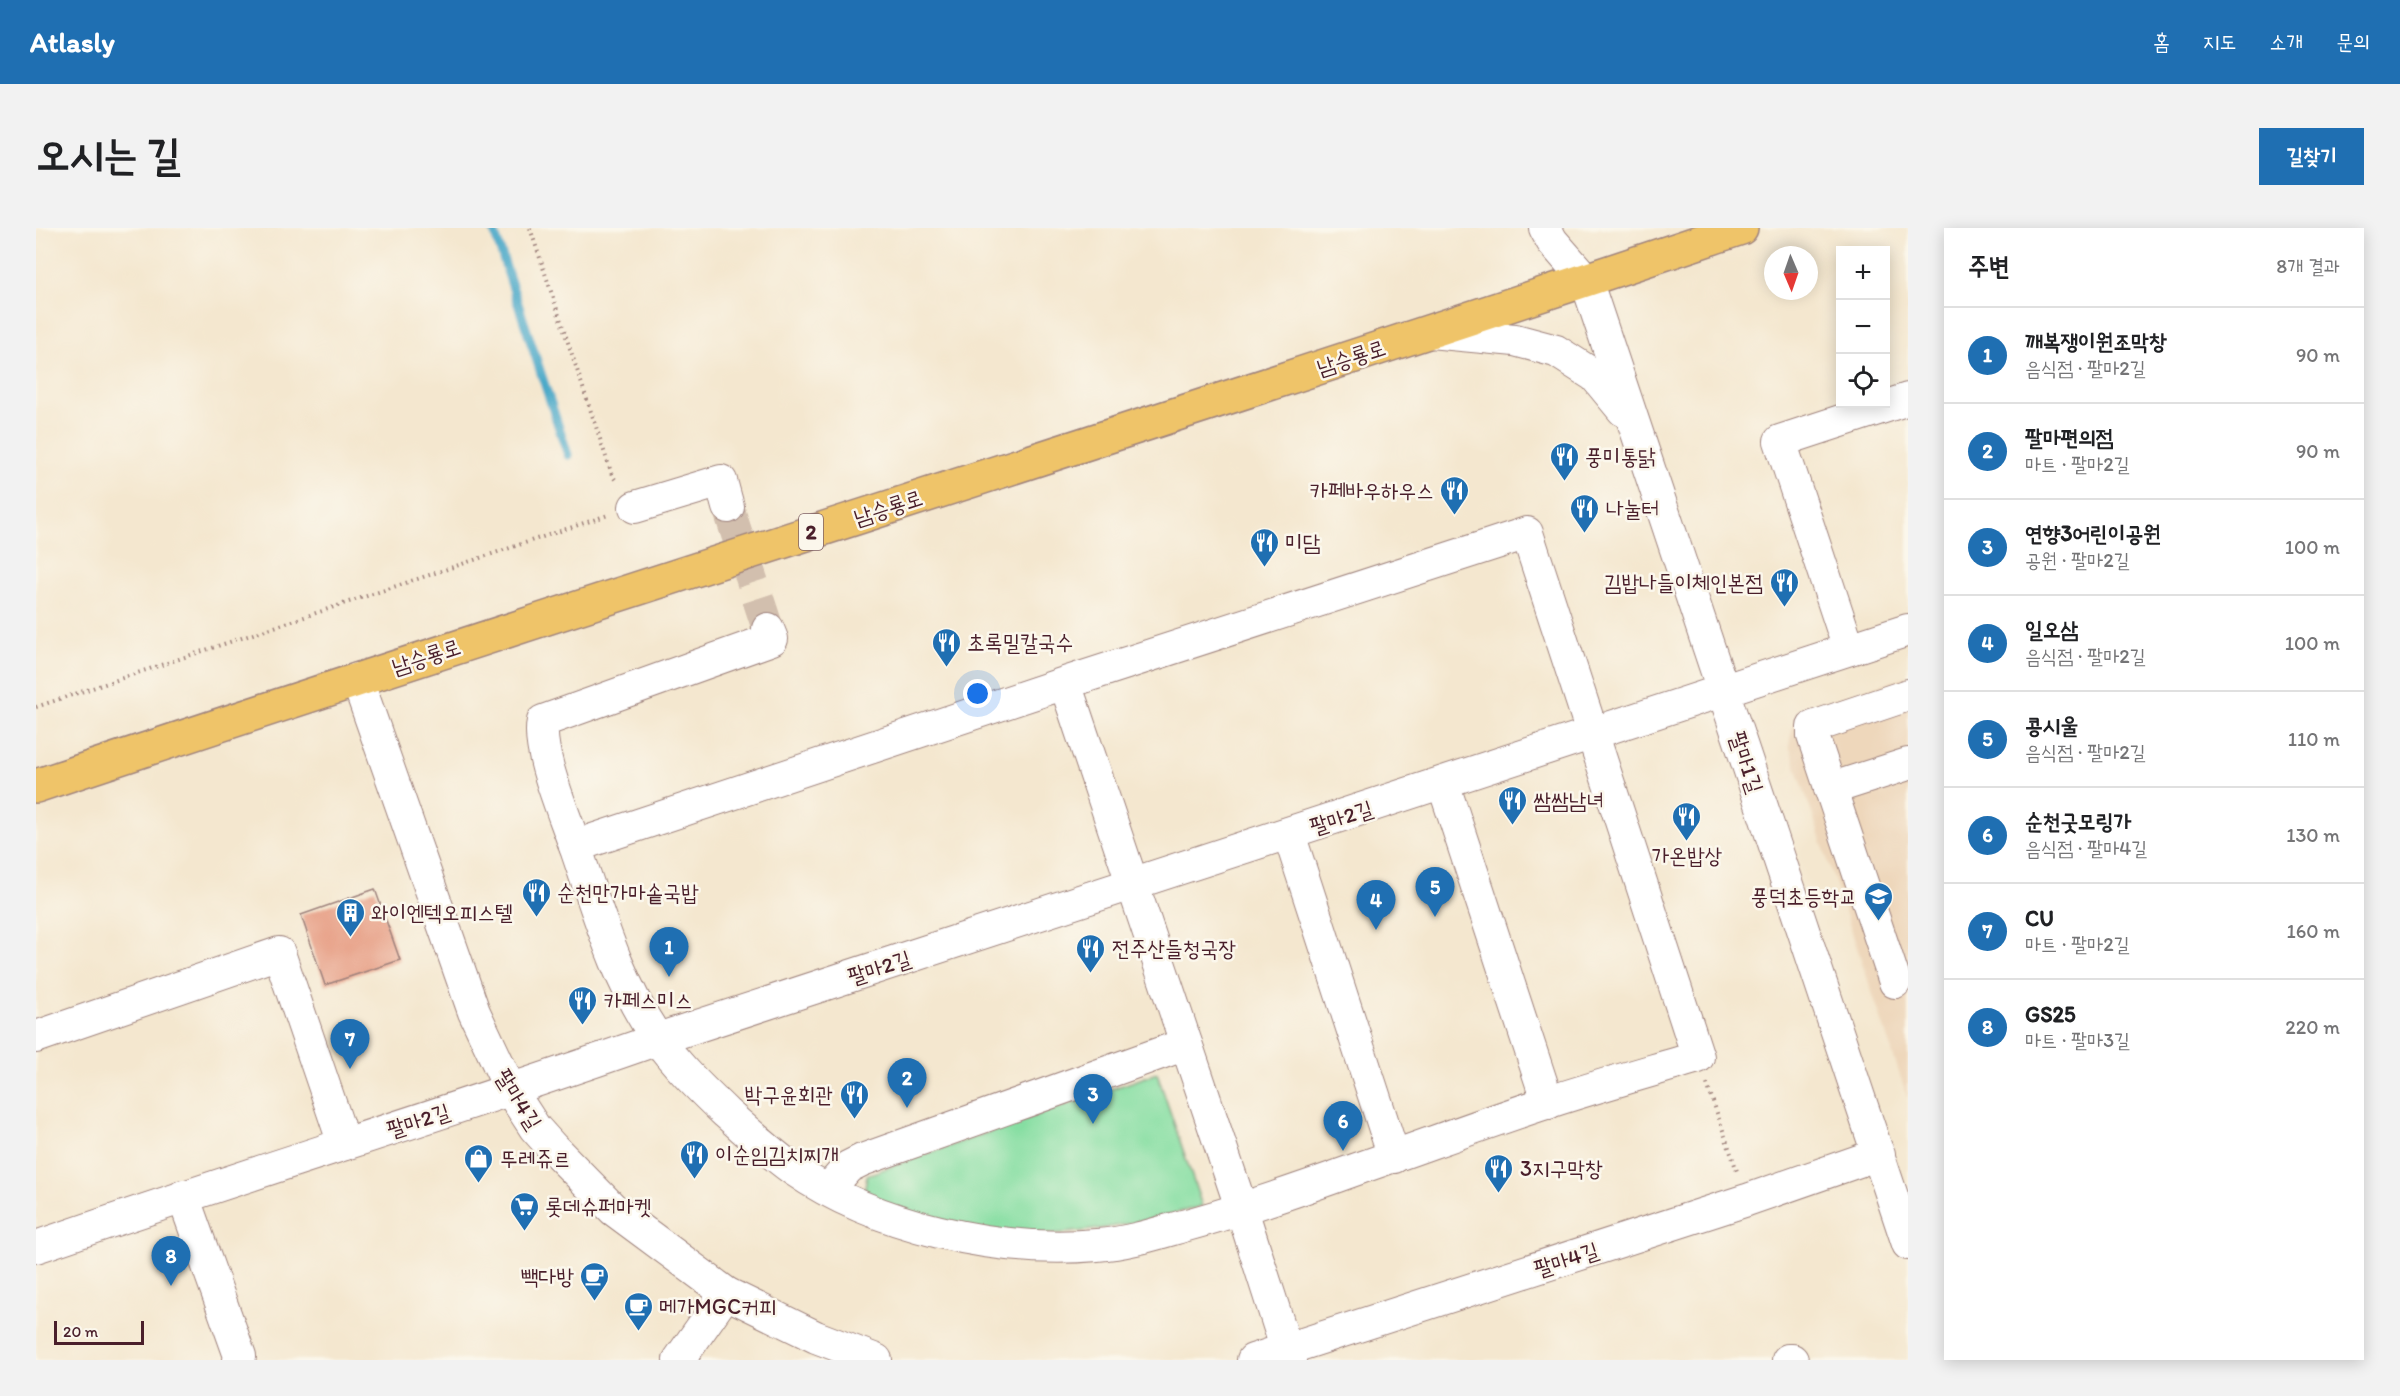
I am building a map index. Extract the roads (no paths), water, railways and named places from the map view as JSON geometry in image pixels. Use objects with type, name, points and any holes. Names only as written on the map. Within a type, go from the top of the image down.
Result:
[{"type":"main road","name":"남승룡로","points":[[36,786],[357,679],[1430,332],[1741,228]]},
{"type":"street","points":[[1545,228],[1552,241],[1586,280]]},
{"type":"street","name":"팔마1길","points":[[1586,280],[1908,1244]]},
{"type":"street","points":[[1430,332],[1515,340],[1556,351],[1595,376],[1635,425]]},
{"type":"street","points":[[1849,650],[1780,441],[1908,399]]},
{"type":"street","points":[[635,507],[721,481],[728,507]]},
{"type":"street","points":[[575,846],[1065,683],[1527,533],[1698,1057],[1548,1102],[1242,1210],[1141,1238],[1098,1245],[1058,1246],[1012,1243],[945,1234],[861,1206],[794,1170],[755,1139],[703,1091],[658,1039],[636,1003],[615,959],[575,846],[543,748],[541,729],[543,721],[772,639],[768,629]]},
{"type":"street","name":"팔마2길","points":[[36,1247],[183,1196],[511,1091],[658,1039],[1908,630]]},
{"type":"street","name":"팔마4길","points":[[357,679],[474,1012],[511,1091],[535,1128],[614,1210],[726,1293],[816,1337],[876,1360]]},
{"type":"street","points":[[1065,683],[1289,1355]]},
{"type":"street","points":[[1894,982],[1812,736],[1813,727],[1908,695]]},
{"type":"street","points":[[1830,789],[1908,764]]},
{"type":"street","points":[[1443,783],[1548,1102]]},
{"type":"street","points":[[1289,834],[1394,1156]]},
{"type":"street","points":[[36,1037],[279,953],[344,1144]]},
{"type":"street","points":[[828,1190],[848,1167],[862,1160],[1186,1044]]},
{"type":"street","name":"팔마4길","points":[[1253,1360],[1289,1355],[1879,1154]]},
{"type":"street","points":[[183,1196],[245,1359]]},
{"type":"street","points":[[679,1360],[726,1293]]},
{"type":"waterway","points":[[493,228],[568,455]]},
{"type":"tunnel","points":[[728,507],[768,629]]},
{"type":"place","name":"풍미통닭","points":[[1564,482]]},
{"type":"place","name":"카페바우하우스","points":[[1455,516]]},
{"type":"place","name":"나눌터","points":[[1585,534]]},
{"type":"place","name":"미담","points":[[1264,568]]},
{"type":"place","name":"김밥나들이체인본점","points":[[1784,608]]},
{"type":"place","name":"초록밀칼국수","points":[[946,668]]},
{"type":"place","name":"쌈쌈남녀","points":[[1512,826]]},
{"type":"place","name":"가온밥상","points":[[1687,842]]},
{"type":"place","name":"콩시울","points":[[1435,917]]},
{"type":"place","name":"순천만가마솥국밥","points":[[536,918]]},
{"type":"place","name":"풍덕초등학교","points":[[1878,922]]},
{"type":"place","name":"일오삼","points":[[1376,930]]},
{"type":"place","name":"와이엔텍오피스텔","points":[[350,938]]},
{"type":"place","name":"전주산들청국장","points":[[1091,974]]},
{"type":"place","name":"깨복쟁이원조막창","points":[[669,977]]},
{"type":"place","name":"카페스미스","points":[[583,1026]]},
{"type":"place","name":"CU","points":[[350,1069]]},
{"type":"place","name":"팔마편의점","points":[[907,1108]]},
{"type":"place","name":"박구윤회관","points":[[854,1120]]},
{"type":"place","name":"연향3어린이공원","points":[[1093,1124]]},
{"type":"place","name":"순천굿모링가","points":[[1343,1151]]},
{"type":"place","name":"이순임김치찌개","points":[[694,1180]]},
{"type":"place","name":"뚜레쥬르","points":[[479,1184]]},
{"type":"place","name":"3지구막창","points":[[1499,1194]]},
{"type":"place","name":"롯데슈퍼마켓","points":[[524,1232]]},
{"type":"place","name":"GS25","points":[[171,1286]]},
{"type":"place","name":"빽다방","points":[[595,1302]]},
{"type":"place","name":"메가MGC커피","points":[[638,1332]]}]
